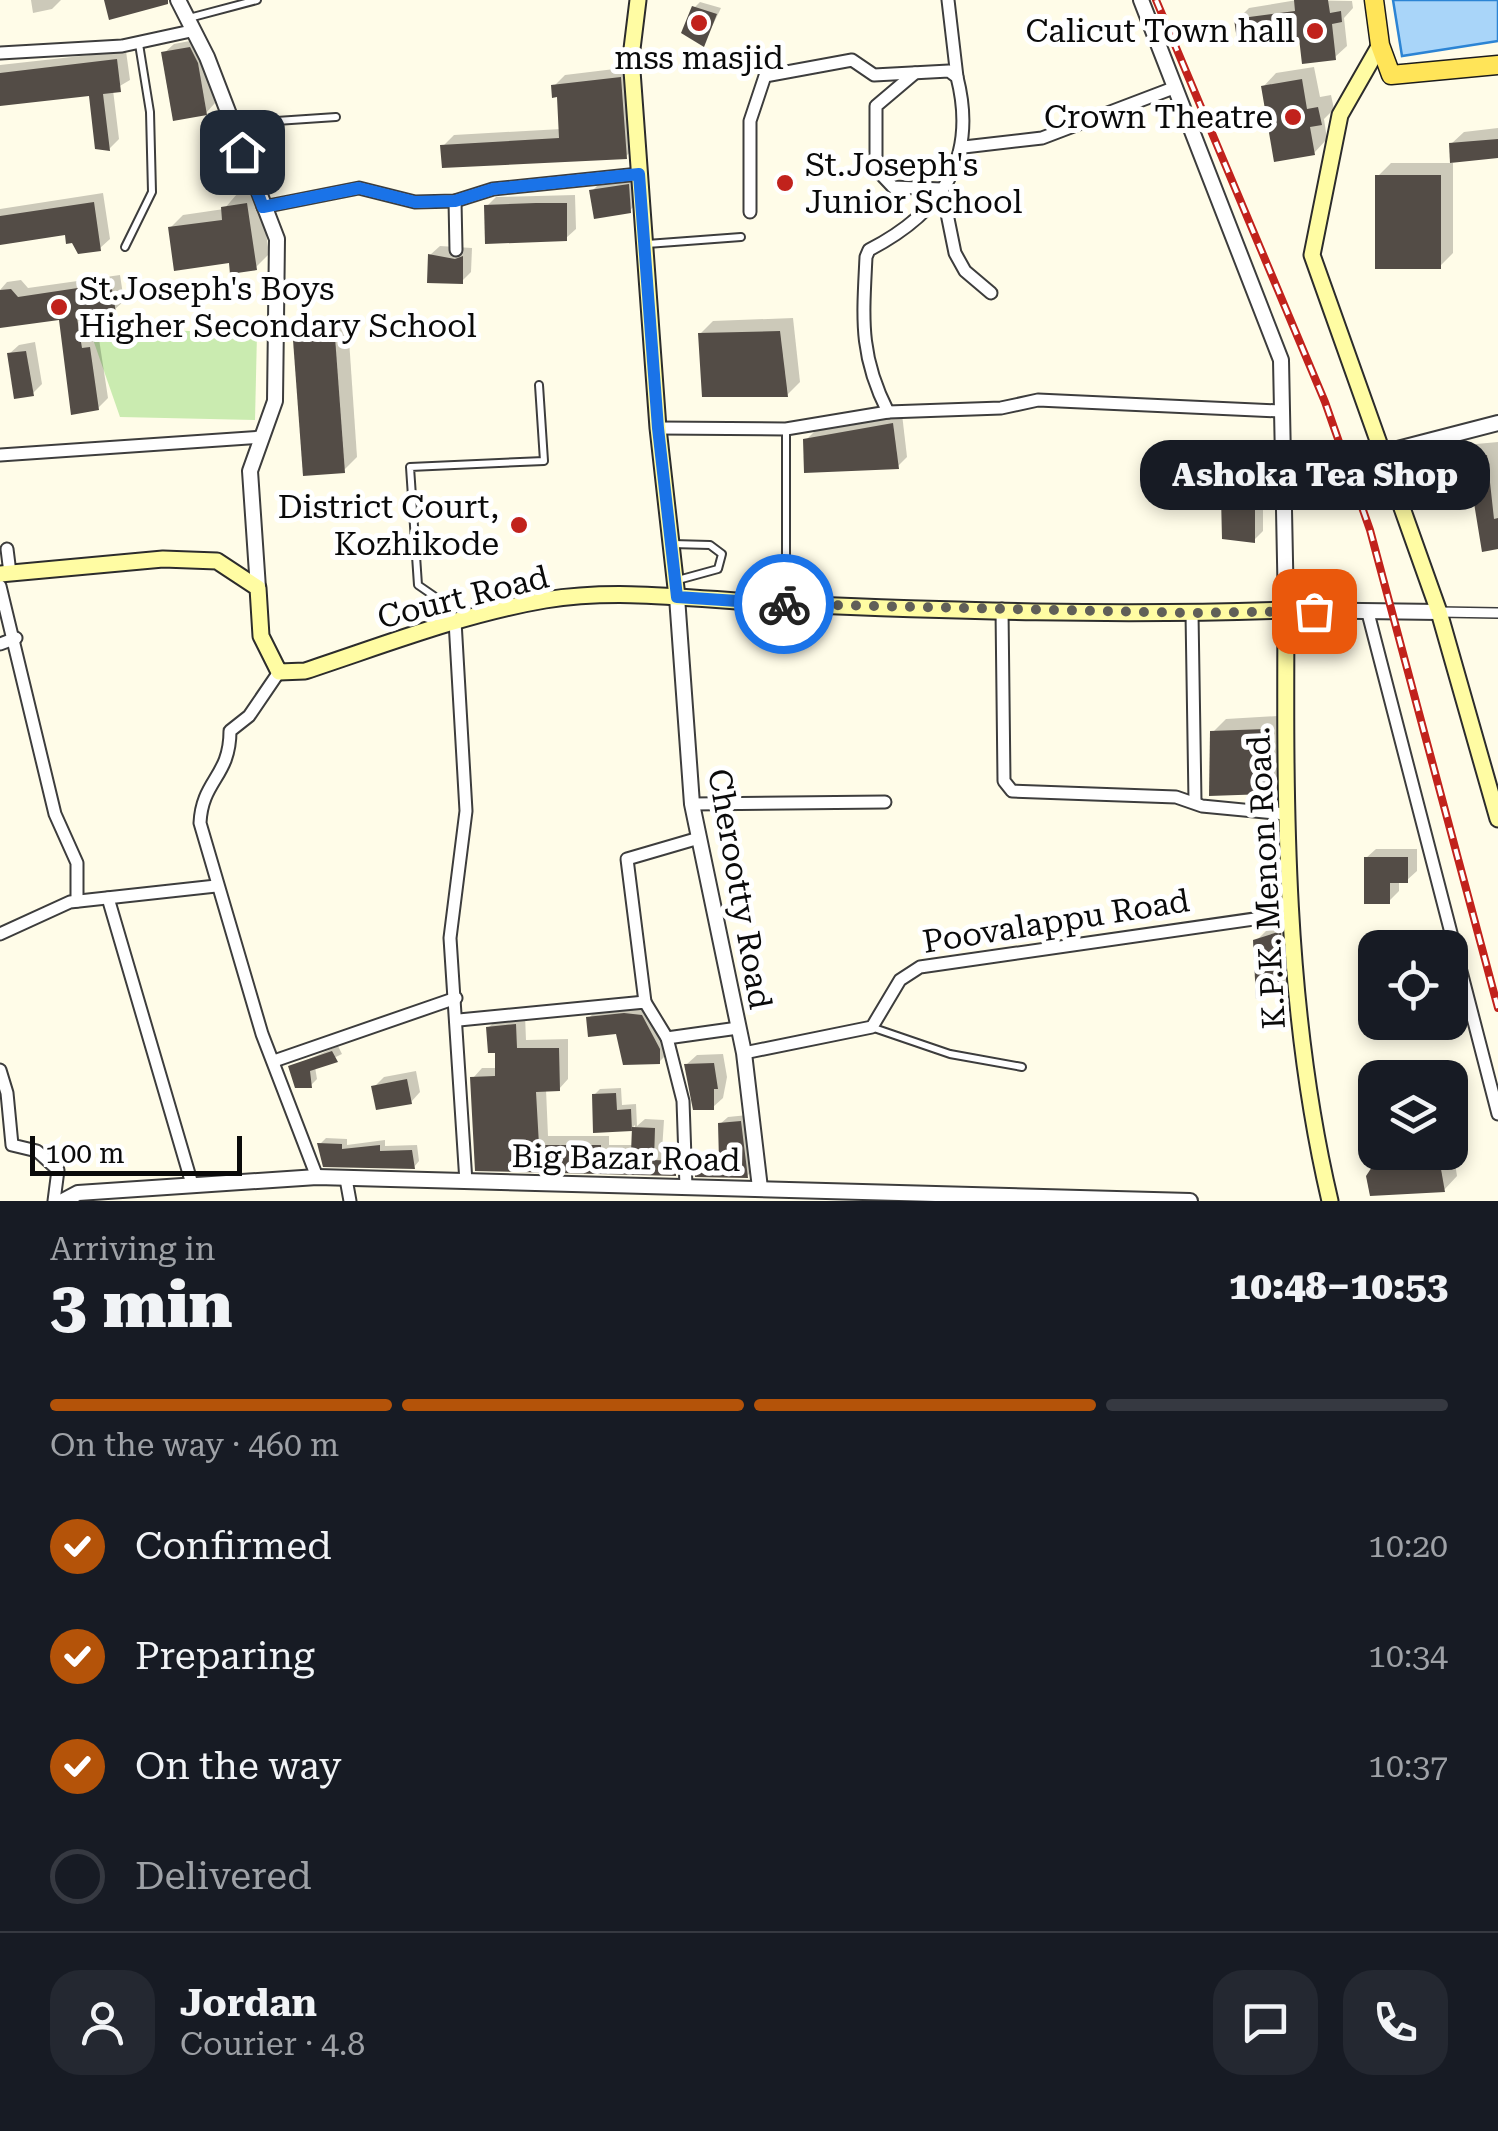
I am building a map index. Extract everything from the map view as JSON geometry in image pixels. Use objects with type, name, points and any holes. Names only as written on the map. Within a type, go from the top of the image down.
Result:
[{"type":"main road","name":"Cherootty Road","points":[[638,0],[631,56],[658,428],[676,589]]},
{"type":"main road","points":[[1374,0],[1387,72],[1396,76],[1498,64]]},
{"type":"main road","points":[[1380,45],[1340,115],[1312,255],[1439,612],[1498,819]]},
{"type":"main road","points":[[3,577],[164,559],[218,562],[258,588],[261,636],[279,672]]},
{"type":"main road","name":"Court Road","points":[[279,672],[305,671],[448,624],[545,600],[676,589],[786,604],[1192,613],[1286,610]]},
{"type":"main road","name":"K.P.K. Menon Road.","points":[[1286,610],[1285,814],[1289,914],[1296,1008],[1317,1146],[1330,1201]]},
{"type":"street","points":[[178,0],[207,57],[277,239],[275,401],[250,470],[258,588]]},
{"type":"street","points":[[888,412],[868,373],[863,321],[866,257],[868,250],[899,230],[954,176],[964,147],[948,0]]},
{"type":"street","points":[[1141,0],[1280,360],[1286,610]]},
{"type":"street","points":[[0,53],[138,42],[189,24]]},
{"type":"street","points":[[750,212],[750,121],[766,76],[852,60],[874,75],[949,71],[957,77]]},
{"type":"street","points":[[915,73],[876,106],[876,169],[894,188],[942,189]]},
{"type":"street","points":[[964,147],[1042,138],[1176,87]]},
{"type":"street","points":[[263,207],[359,188],[415,202],[455,201],[493,189],[639,174]]},
{"type":"street","points":[[942,189],[955,254],[964,271],[991,293]]},
{"type":"street","points":[[455,201],[456,250]]},
{"type":"street","points":[[658,428],[786,429],[888,412],[1000,408],[1038,400],[1280,411]]},
{"type":"street","points":[[1382,454],[1498,423]]},
{"type":"street","points":[[0,456],[262,437]]},
{"type":"street","points":[[7,549],[3,577],[56,814],[77,863],[77,901]]},
{"type":"street","name":"Cherootty Road","points":[[676,589],[692,804],[744,1053],[760,1188]]},
{"type":"street","points":[[1002,609],[1004,781],[1012,792],[1195,801],[1202,806],[1285,814]]},
{"type":"street","name":"Court Road","points":[[1286,610],[1498,613]]},
{"type":"street","points":[[1192,613],[1195,801]]},
{"type":"street","points":[[1368,613],[1498,1114]]},
{"type":"street","points":[[448,624],[466,811],[450,938],[459,1020],[466,1182]]},
{"type":"street","points":[[0,644],[16,638]]},
{"type":"street","points":[[279,672],[248,716],[230,731],[230,757],[202,800],[200,823],[216,886],[316,1177]]},
{"type":"street","points":[[692,804],[885,802]]},
{"type":"street","points":[[686,1187],[683,1102],[667,1038],[646,1002],[628,859],[699,838]]},
{"type":"street","points":[[0,934],[77,901],[216,886]]},
{"type":"street","points":[[108,898],[192,1184]]},
{"type":"street","name":"Poovalappu Road","points":[[872,1027],[900,980],[920,967],[1289,914]]},
{"type":"street","points":[[274,1061],[456,998]]},
{"type":"street","points":[[459,1020],[646,1002]]},
{"type":"street","points":[[744,1053],[872,1027]]},
{"type":"street","points":[[667,1038],[738,1028]]},
{"type":"street","points":[[0,1070],[7,1093],[12,1145],[37,1151],[58,1170],[54,1201]]},
{"type":"street","name":"Big Bazar Road","points":[[62,1201],[78,1193],[316,1177],[760,1188],[888,1196],[1190,1201]]},
{"type":"street","points":[[346,1179],[350,1201]]},
{"type":"lane","points":[[189,24],[257,0]]},
{"type":"lane","points":[[125,247],[152,192],[150,112],[138,42]]},
{"type":"lane","points":[[232,124],[336,117]]},
{"type":"lane","points":[[646,244],[741,238]]},
{"type":"lane","points":[[448,624],[434,596],[418,585],[410,467],[544,461],[539,385]]},
{"type":"lane","points":[[786,429],[786,604]]},
{"type":"lane","points":[[671,544],[710,545],[720,550],[723,560],[714,571],[676,589]]},
{"type":"lane","points":[[872,1027],[950,1054],[1022,1067]]},
{"type":"green space","points":[[89,328],[257,333],[255,420],[120,417]]},
{"type":"water","points":[[1393,0],[1498,0],[1498,41],[1402,56]]},
{"type":"building","points":[[104,0],[168,0],[168,4],[109,20]]},
{"type":"building","points":[[1294,0],[1328,0],[1330,13],[1341,11],[1342,22],[1332,24],[1336,60],[1302,64],[1299,38],[1238,47],[1234,19],[1295,11]]},
{"type":"building","name":"mss masjid","points":[[692,6],[717,14],[704,47],[681,33]]},
{"type":"building","points":[[190,47],[198,63],[207,115],[173,121],[161,52]]},
{"type":"building","points":[[117,59],[121,92],[103,94],[110,151],[95,149],[89,96],[0,106],[0,73]]},
{"type":"building","points":[[621,77],[627,159],[442,168],[440,145],[559,138],[557,97],[552,98],[551,85]]},
{"type":"building","name":"Crown Theatre","points":[[1302,79],[1307,109],[1318,107],[1322,125],[1310,127],[1315,155],[1274,162],[1261,86]]},
{"type":"building","points":[[1498,139],[1498,158],[1450,163],[1449,143]]},
{"type":"building","points":[[1375,175],[1441,175],[1441,269],[1375,269]]},
{"type":"building","points":[[629,184],[631,213],[594,219],[589,190]]},
{"type":"building","points":[[94,202],[101,251],[78,254],[72,243],[66,244],[65,235],[0,245],[0,216]]},
{"type":"building","points":[[247,203],[257,270],[230,274],[229,263],[174,271],[168,227],[222,220],[221,207]]},
{"type":"building","points":[[567,203],[567,241],[485,244],[484,205]]},
{"type":"building","points":[[428,254],[455,259],[463,256],[463,284],[427,283]]},
{"type":"building","points":[[111,283],[116,313],[77,318],[82,348],[90,347],[99,410],[71,415],[59,320],[0,328],[0,290],[11,289],[18,297]]},
{"type":"building","points":[[780,331],[788,397],[702,397],[698,333]]},
{"type":"building","points":[[335,337],[345,473],[303,476],[293,340]]},
{"type":"building","points":[[26,351],[34,396],[14,399],[7,353]]},
{"type":"building","points":[[893,423],[899,469],[804,473],[803,439]]},
{"type":"building","points":[[1487,455],[1494,519],[1498,518],[1498,549],[1482,552],[1474,503],[1463,506],[1458,459]]},
{"type":"building","points":[[1242,493],[1265,496],[1265,507],[1255,510],[1255,543],[1222,539],[1221,497]]},
{"type":"building","points":[[1266,729],[1267,794],[1209,796],[1210,731]]},
{"type":"building","points":[[1364,857],[1408,857],[1408,883],[1390,883],[1390,904],[1364,904]]},
{"type":"building","points":[[1281,931],[1284,993],[1256,999],[1253,940]]},
{"type":"building","points":[[642,1015],[660,1049],[660,1064],[623,1065],[616,1034],[588,1037],[586,1017]]},
{"type":"building","points":[[516,1024],[517,1048],[559,1048],[560,1091],[536,1092],[539,1145],[601,1145],[601,1154],[631,1153],[632,1127],[655,1128],[654,1160],[676,1161],[676,1176],[475,1171],[470,1077],[495,1076],[495,1053],[488,1053],[486,1027]]},
{"type":"building","points":[[332,1051],[338,1062],[310,1071],[312,1088],[295,1088],[288,1066]]},
{"type":"building","points":[[714,1063],[718,1089],[714,1089],[714,1110],[693,1110],[684,1064]]},
{"type":"building","points":[[407,1079],[412,1104],[376,1110],[371,1086]]},
{"type":"building","points":[[616,1093],[617,1110],[631,1109],[632,1131],[593,1133],[592,1094]]},
{"type":"building","points":[[741,1121],[748,1178],[695,1177],[694,1161],[719,1161],[718,1123]]},
{"type":"building","points":[[317,1143],[342,1144],[342,1149],[380,1145],[380,1151],[412,1150],[415,1169],[323,1167]]},
{"type":"building","points":[[1370,1170],[1441,1170],[1445,1192],[1370,1196],[1366,1176]]},
{"type":"railway","points":[[1156,0],[1325,402],[1370,530],[1498,1008]]},
{"type":"way so far","points":[[784,604],[1192,613],[1314,611]]},
{"type":"place","name":"mss masjid","points":[[699,23]]},
{"type":"place","name":"Calicut Town hall","points":[[1315,31]]},
{"type":"place","name":"Crown Theatre","points":[[1293,117]]},
{"type":"place","name":"St.Joseph's Junior School","points":[[785,183]]},
{"type":"place","name":"St.Joseph's Boys Higher Secondary School","points":[[59,307]]},
{"type":"place","name":"District Court, Kozhikode","points":[[519,525]]},
{"type":"place","name":"Ashoka Tea Shop","points":[[1314,611]]},
{"type":"route","points":[[242,152],[263,207],[359,188],[415,202],[455,201],[493,189],[639,174],[658,428],[677,597],[784,604]]}]
